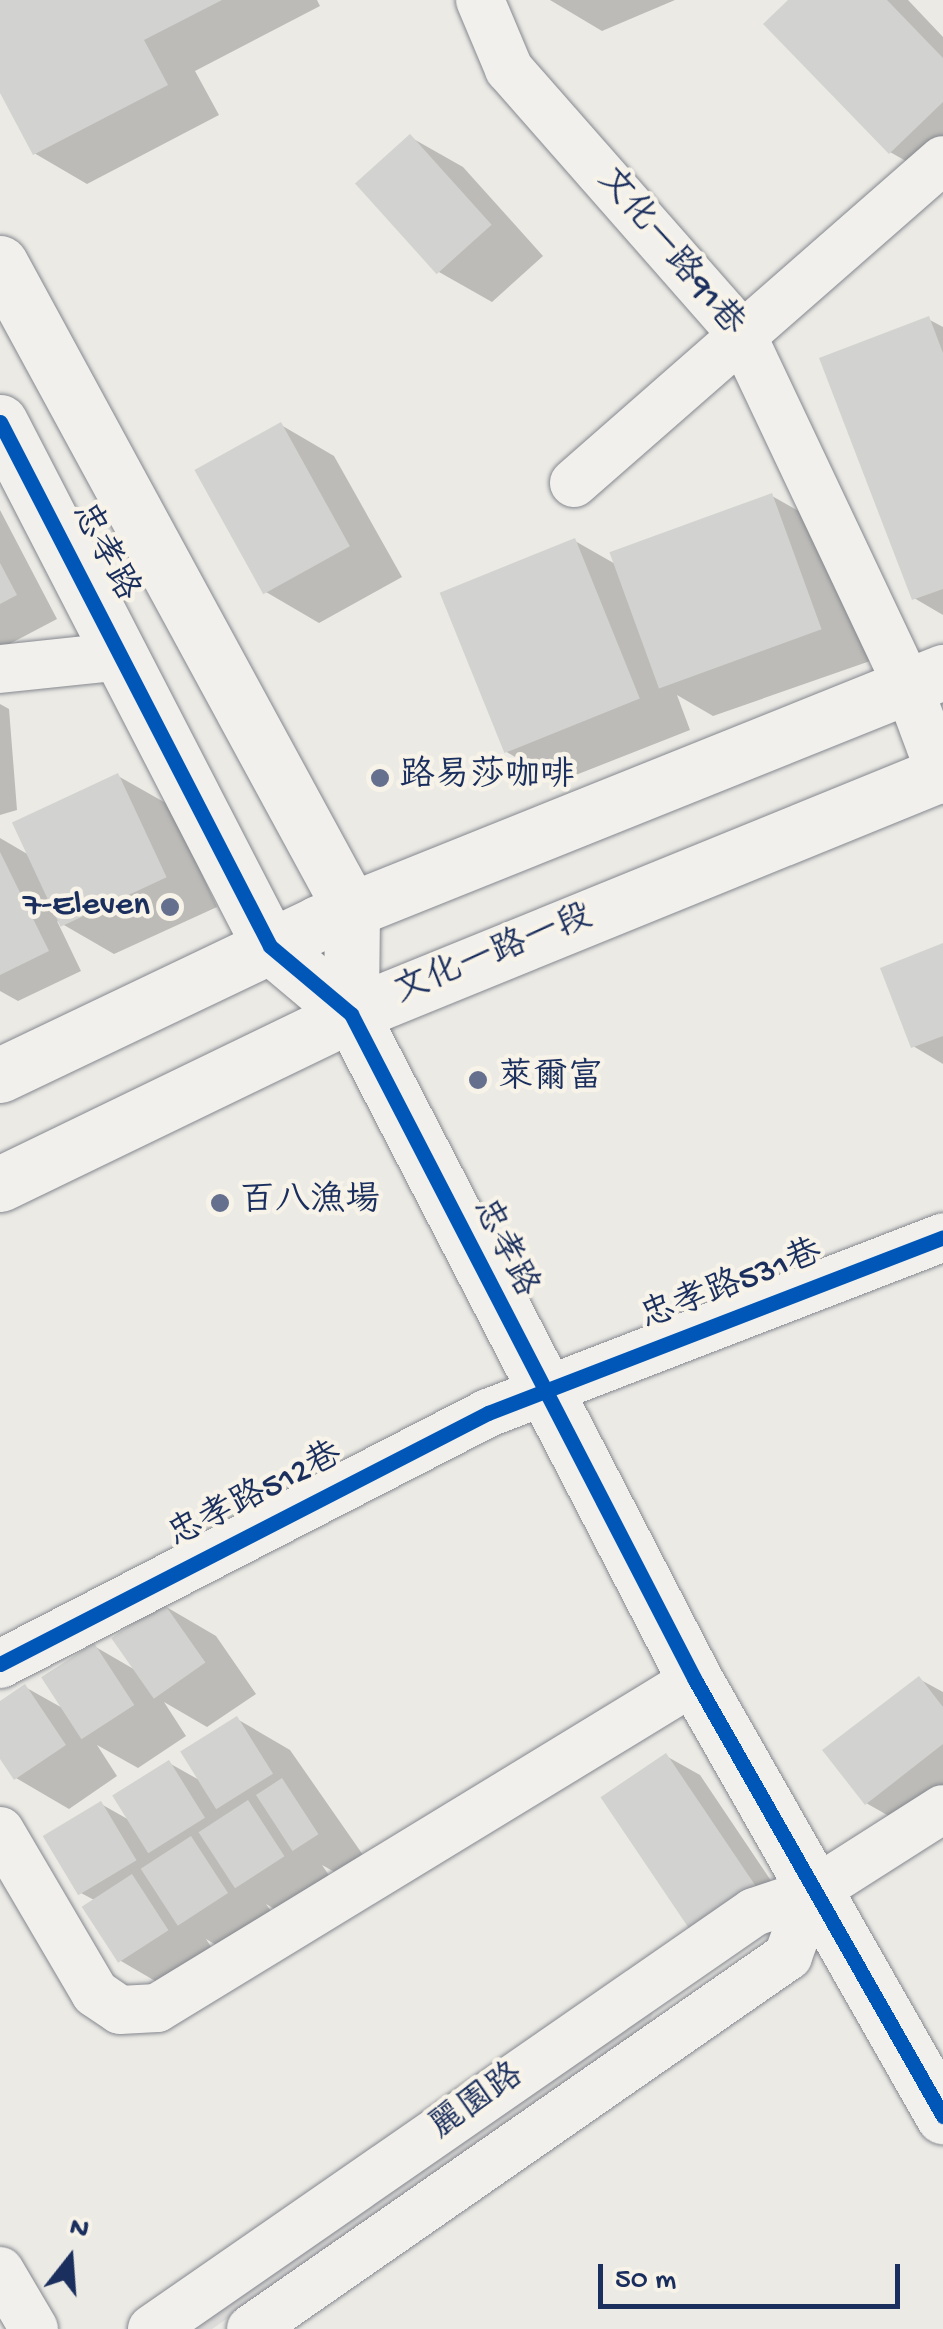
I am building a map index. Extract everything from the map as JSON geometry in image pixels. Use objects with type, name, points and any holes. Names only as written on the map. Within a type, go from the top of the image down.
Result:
[{"type":"street","name":"文化一路91巷","points":[[480,0],[509,69],[741,332],[926,679],[942,776]]},
{"type":"street","points":[[574,483],[741,332],[943,160]]},
{"type":"street","name":"忠孝路","points":[[0,263],[352,911],[351,1014]]},
{"type":"street","name":"忠孝路","points":[[0,422],[124,656],[270,946],[351,1014],[543,1394],[695,1680],[811,1893],[943,2116]]},
{"type":"street","points":[[0,669],[124,656]]},
{"type":"street","points":[[0,1075],[270,946],[926,679]]},
{"type":"street","name":"文化一路一段","points":[[0,1184],[351,1014],[942,776]]},
{"type":"street","name":"忠孝路531巷","points":[[543,1394],[943,1237]]},
{"type":"street","name":"忠孝路512巷","points":[[0,1664],[488,1413],[543,1394]]},
{"type":"street","points":[[0,1831],[96,1993],[120,2010],[157,2008],[695,1680]]},
{"type":"street","name":"麗園路","points":[[152,2329],[754,1912],[811,1893],[943,1808]]},
{"type":"street","name":"麗園路","points":[[251,2329],[788,1956],[811,1893]]},
{"type":"street","points":[[0,2271],[34,2329]]},
{"type":"shaded area","points":[[638,2011],[653,2012],[649,2026],[212,2329],[184,2329]]},
{"type":"building","points":[[0,0],[222,0],[144,40],[168,85],[33,155],[0,93]]},
{"type":"building","points":[[788,0],[887,0],[943,58],[943,102],[889,154],[763,24]]},
{"type":"building","points":[[410,134],[492,225],[437,274],[355,184]]},
{"type":"building","points":[[929,316],[943,353],[943,589],[912,600],[819,358]]},
{"type":"building","points":[[281,422],[350,546],[263,594],[194,470]]},
{"type":"building","points":[[772,493],[822,629],[659,688],[609,552]]},
{"type":"building","points":[[575,538],[640,698],[504,753],[440,593]]},
{"type":"building","points":[[0,563],[17,595],[0,604]]},
{"type":"building","points":[[118,773],[167,877],[61,927],[12,822]]},
{"type":"building","points":[[0,852],[49,951],[0,975]]},
{"type":"building","points":[[943,943],[943,1036],[911,1048],[880,968]]},
{"type":"building","points":[[163,1602],[205,1663],[154,1699],[111,1638]]},
{"type":"building","points":[[94,1643],[134,1705],[81,1739],[41,1677]]},
{"type":"building","points":[[919,1676],[943,1707],[943,1744],[865,1805],[822,1750]]},
{"type":"building","points":[[25,1684],[66,1745],[14,1780],[0,1759],[0,1701]]},
{"type":"building","points":[[237,1716],[273,1774],[216,1809],[180,1752]]},
{"type":"building","points":[[666,1753],[756,1886],[691,1931],[601,1797]]},
{"type":"building","points":[[169,1760],[205,1818],[148,1853],[112,1796]]},
{"type":"building","points":[[282,1778],[318,1834],[292,1851],[256,1795]]},
{"type":"building","points":[[248,1800],[284,1856],[235,1888],[199,1832]]},
{"type":"building","points":[[101,1801],[137,1860],[78,1895],[43,1836]]},
{"type":"building","points":[[191,1836],[228,1893],[178,1926],[141,1869]]},
{"type":"building","points":[[132,1874],[168,1930],[118,1963],[82,1907]]},
{"type":"cycle path","points":[[0,422],[270,946],[351,1014],[695,1680],[943,2116]]},
{"type":"cycle path","points":[[0,1664],[488,1413],[943,1237]]},
{"type":"place","name":"路易莎咖啡","points":[[380,778]]},
{"type":"place","name":"7-Eleven","points":[[170,907]]},
{"type":"place","name":"萊爾富","points":[[478,1080]]},
{"type":"place","name":"百八漁場","points":[[220,1203]]}]
